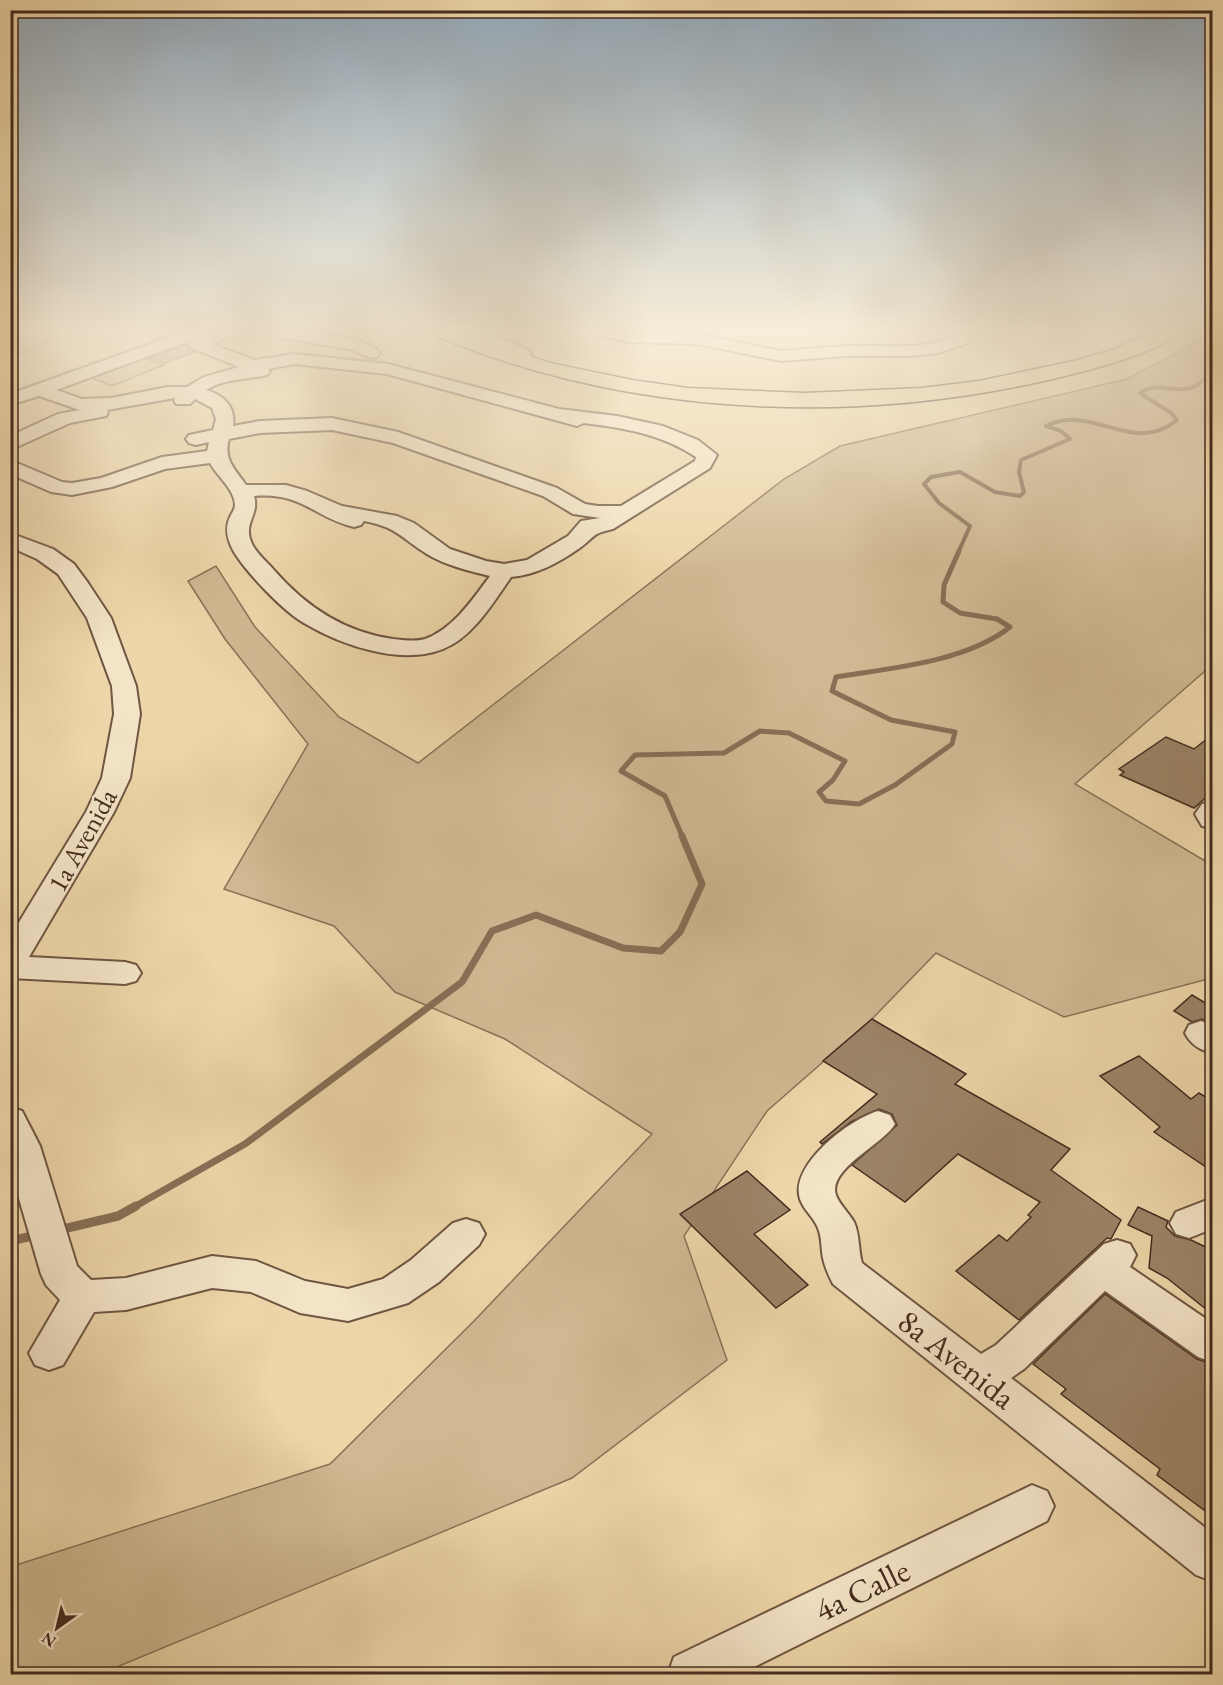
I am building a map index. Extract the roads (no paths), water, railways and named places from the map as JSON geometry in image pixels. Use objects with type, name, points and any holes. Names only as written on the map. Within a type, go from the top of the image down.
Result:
[{"type":"street","points":[[46,411],[65,418]]},
{"type":"street","points":[[10,444],[65,418],[109,411]]},
{"type":"street","points":[[193,411],[209,453],[242,496],[245,508],[238,523],[237,532],[246,553],[288,599],[315,620],[385,645],[415,648],[433,645],[471,616],[503,573]]},
{"type":"street","points":[[10,466],[58,488],[72,489],[105,483],[162,463],[209,453],[225,420],[222,411]]},
{"type":"street","points":[[220,434],[300,424],[332,424],[371,431],[550,492],[585,518],[605,524],[703,464],[707,455],[696,447],[626,435],[544,411]]},
{"type":"street","points":[[242,496],[292,494],[316,501],[373,528],[417,537],[437,551],[453,558],[503,573],[525,569],[553,555],[585,533],[585,518]]},
{"type":"street","name":"1a Avenida","points":[[10,539],[45,554],[66,569],[80,588],[99,618],[124,687],[127,714],[116,778],[104,804],[10,966]]},
{"type":"street","points":[[1212,810],[1209,814],[1212,820]]},
{"type":"street","points":[[10,966],[125,973]]},
{"type":"street","points":[[10,1120],[22,1146],[60,1274],[83,1297],[126,1294],[212,1272],[256,1277],[300,1297],[348,1305],[394,1292],[425,1271],[466,1234]]},
{"type":"street","name":"8a Avenida","points":[[878,1124],[830,1162],[819,1176],[816,1186],[823,1209],[837,1226],[840,1258],[847,1273],[1212,1560]]},
{"type":"street","points":[[980,1377],[1010,1357],[1110,1261],[1212,1346]]},
{"type":"street","points":[[49,1353],[83,1297]]},
{"type":"street","name":"4a Calle","points":[[691,1674],[1032,1506]]},
{"type":"waterway","points":[[958,553],[970,526],[939,503],[924,484],[931,477],[960,472],[995,492],[1020,496],[1024,492],[1019,472],[1021,460],[1070,439],[1061,431],[1046,426],[1063,420],[1079,420],[1128,432],[1144,433],[1161,430],[1177,420],[1167,411]]},
{"type":"waterway","points":[[683,838],[665,796],[621,771],[635,755],[724,753],[760,731],[789,733],[845,761],[833,780],[819,792],[826,801],[859,804],[895,785],[952,744],[955,732],[891,720],[832,691],[836,677],[950,656],[992,639],[1010,627],[997,619],[960,613],[943,602],[944,585],[959,551]]},
{"type":"waterway","points":[[134,1207],[245,1144],[462,982],[492,931],[536,915],[623,948],[661,951],[680,932],[702,884],[682,836]]},
{"type":"waterway","points":[[59,1230],[118,1216],[136,1206]]},
{"type":"waterway","points":[[10,1241],[37,1235]]}]
